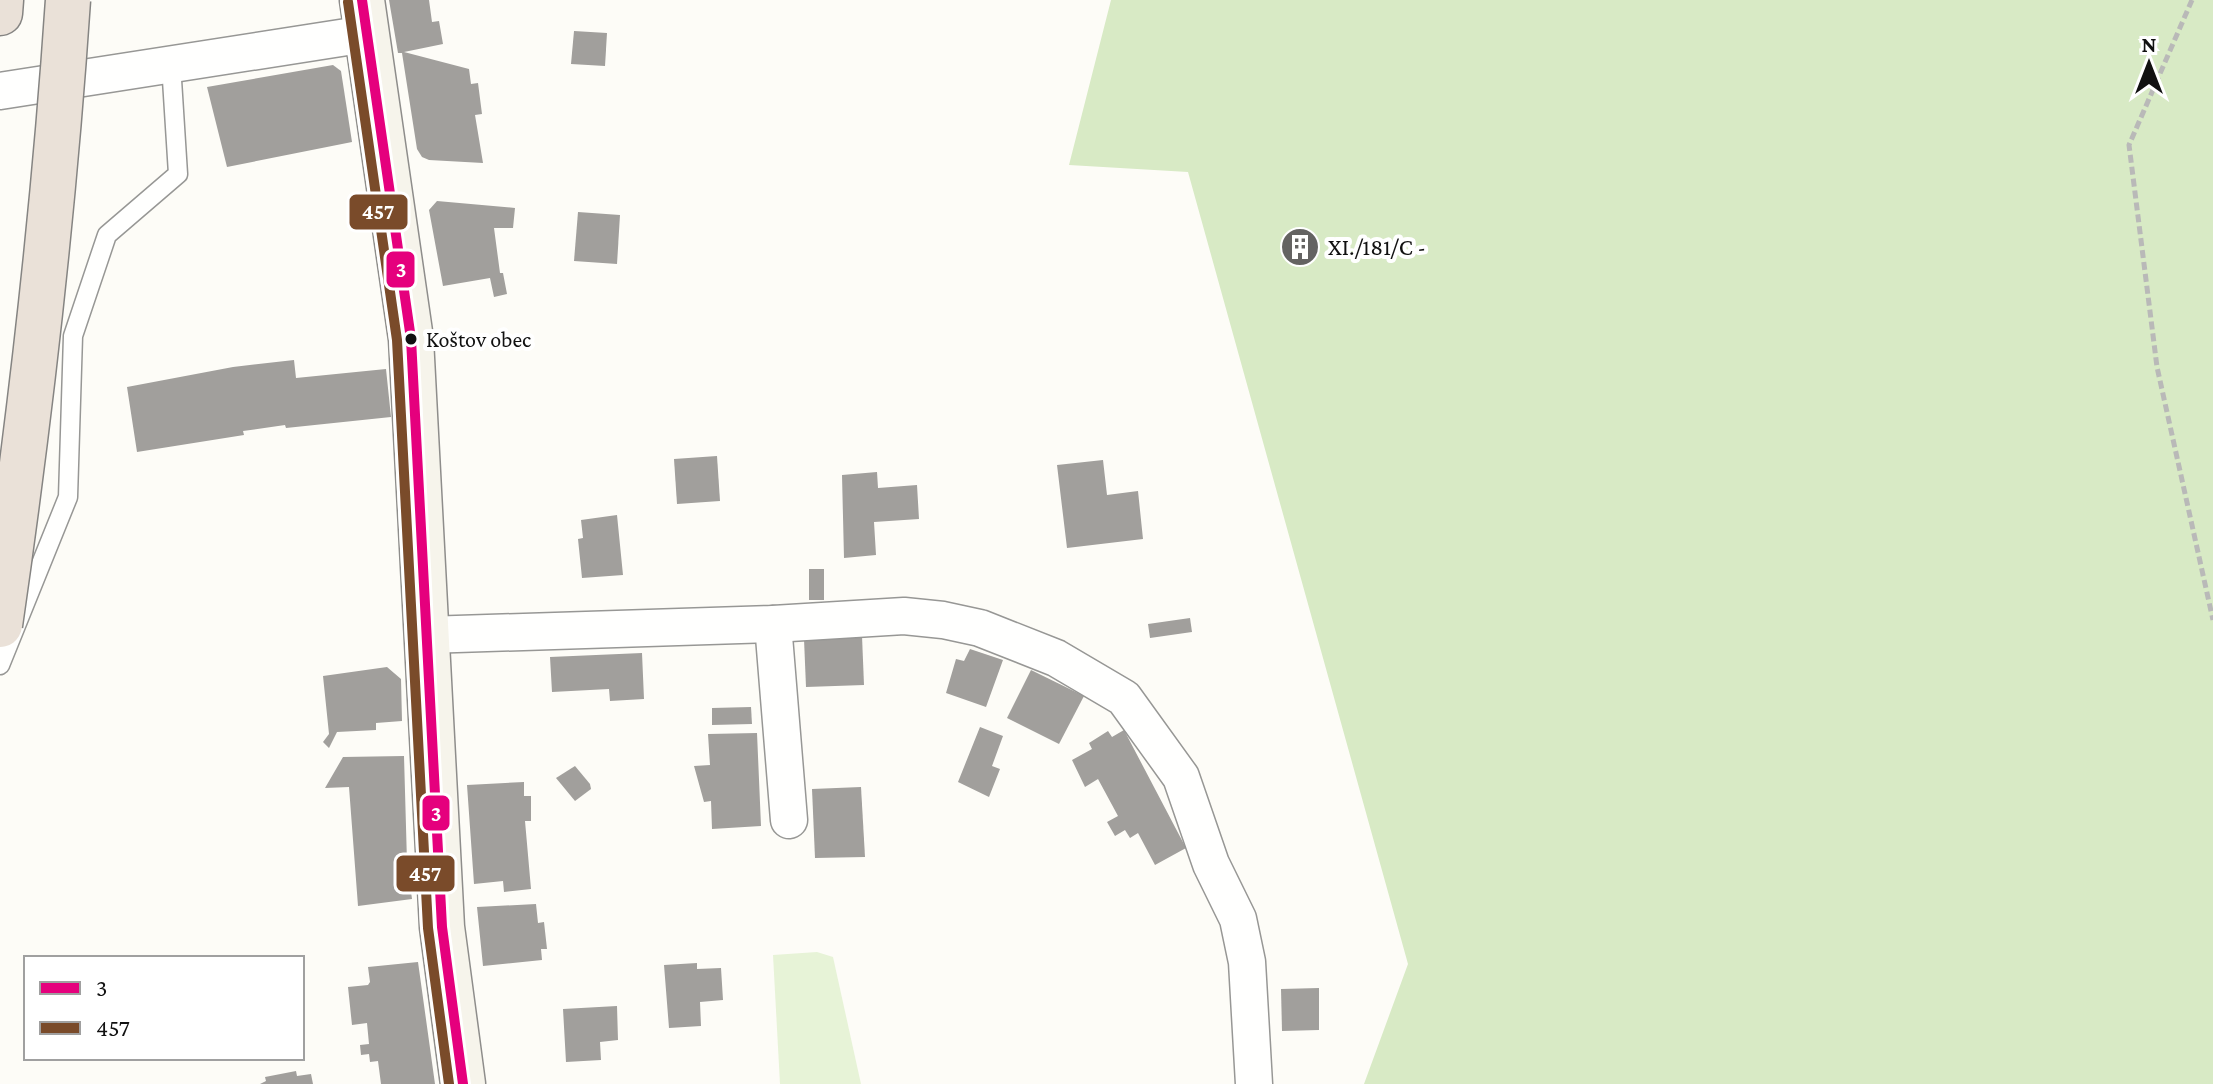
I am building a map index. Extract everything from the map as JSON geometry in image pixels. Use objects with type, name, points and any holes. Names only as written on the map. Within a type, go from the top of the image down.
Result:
[{"type":"highway","points":[[0,13],[1,0]]},
{"type":"highway","points":[[0,625],[22,476],[61,100],[68,0]]},
{"type":"main road","points":[[364,17],[411,339],[442,927],[463,1084]]},
{"type":"street","points":[[0,91],[171,64],[364,17]]},
{"type":"street","points":[[426,635],[773,624],[904,616],[980,628],[1056,658],[1124,698],[1181,777],[1211,864],[1238,919],[1247,962],[1254,1084]]},
{"type":"street","points":[[773,624],[789,820]]},
{"type":"lane","points":[[0,665],[68,497],[73,336],[107,235],[178,174],[171,64]]},
{"type":"path","points":[[2192,0],[2129,145],[2157,367],[2213,620]]},
{"type":"green space","points":[[1111,0],[2213,0],[2213,1084],[1364,1084],[1408,964],[1188,172],[1069,165]]},
{"type":"green space","points":[[817,952],[833,957],[861,1084],[780,1084],[773,955]]},
{"type":"building","points":[[389,0],[429,0],[432,22],[439,21],[443,44],[404,52],[469,69],[471,84],[478,83],[482,114],[475,115],[483,163],[429,160],[422,157],[417,149],[402,53],[398,53]]},
{"type":"building","points":[[574,31],[607,33],[605,66],[571,64]]},
{"type":"building","points":[[333,65],[341,71],[352,142],[227,167],[207,87]]},
{"type":"building","points":[[437,201],[515,208],[513,228],[494,228],[500,273],[503,273],[507,294],[494,297],[490,278],[443,286],[429,210]]},
{"type":"building","points":[[578,212],[620,215],[617,264],[574,261]]},
{"type":"building","name":"XI./181/C -","points":[[1300,231],[1307,231],[1307,264],[1299,264],[1292,257],[1293,238]]},
{"type":"building","points":[[294,360],[296,378],[386,369],[391,417],[286,428],[285,425],[243,431],[244,435],[137,452],[127,387],[233,367]]},
{"type":"building","points":[[717,456],[720,501],[677,504],[674,459]]},
{"type":"building","points":[[1103,460],[1107,495],[1138,491],[1143,539],[1067,548],[1057,465]]},
{"type":"building","points":[[877,472],[878,488],[917,485],[919,519],[874,522],[876,555],[844,558],[842,475]]},
{"type":"building","points":[[617,515],[623,575],[582,578],[578,539],[583,538],[581,520]]},
{"type":"building","points":[[809,569],[824,569],[824,600],[809,600]]},
{"type":"building","points":[[1190,618],[1192,632],[1150,638],[1148,624]]},
{"type":"building","points":[[862,636],[864,685],[806,687],[804,639]]},
{"type":"building","points":[[970,649],[1003,660],[986,707],[946,693],[956,659],[964,661]]},
{"type":"building","points":[[642,653],[644,699],[610,701],[609,689],[552,692],[550,657]]},
{"type":"building","points":[[387,667],[401,679],[402,721],[376,723],[376,730],[337,732],[329,748],[323,742],[329,734],[323,676]]},
{"type":"building","points":[[1031,670],[1084,696],[1059,744],[1007,718]]},
{"type":"building","points":[[751,707],[752,724],[712,725],[712,708]]},
{"type":"building","points":[[980,727],[1003,736],[992,766],[1000,769],[989,797],[958,782]]},
{"type":"building","points":[[1124,730],[1186,848],[1155,865],[1138,833],[1130,838],[1125,830],[1115,836],[1107,822],[1118,816],[1098,779],[1085,787],[1072,760],[1092,749],[1089,743],[1108,731],[1112,737]]},
{"type":"building","points":[[757,733],[761,826],[712,829],[711,801],[704,802],[694,766],[710,765],[708,734]]},
{"type":"building","points":[[404,756],[407,862],[412,899],[358,906],[349,787],[325,788],[343,757]]},
{"type":"building","points":[[575,766],[591,789],[575,801],[556,778]]},
{"type":"building","points":[[524,782],[524,796],[531,796],[531,821],[525,821],[531,889],[504,892],[503,881],[474,884],[467,785]]},
{"type":"building","points":[[861,787],[865,857],[815,858],[812,789]]},
{"type":"building","points":[[536,904],[538,923],[544,922],[547,949],[541,949],[542,960],[483,966],[477,907]]},
{"type":"building","points":[[418,962],[435,1084],[381,1084],[378,1061],[370,1062],[369,1054],[361,1055],[360,1045],[369,1044],[367,1023],[352,1025],[348,987],[368,985],[368,967]]},
{"type":"building","points":[[697,963],[697,969],[721,968],[723,1000],[700,1002],[701,1026],[669,1028],[664,965]]},
{"type":"building","points":[[1319,988],[1319,1030],[1282,1031],[1281,989]]},
{"type":"building","points":[[617,1006],[618,1040],[600,1042],[601,1060],[566,1062],[563,1009]]},
{"type":"building","points":[[296,1071],[297,1076],[311,1074],[313,1084],[260,1084],[266,1081],[265,1077]]},
{"type":"transit line","name":"3","points":[[362,0],[411,339],[442,927],[463,1084]]},
{"type":"transit line","name":"457","points":[[348,2],[397,340],[428,928],[449,1084]]},
{"type":"place","name":"XI./181/C -","points":[[1300,247]]},
{"type":"place","name":"Koštov obec","points":[[411,339]]}]
